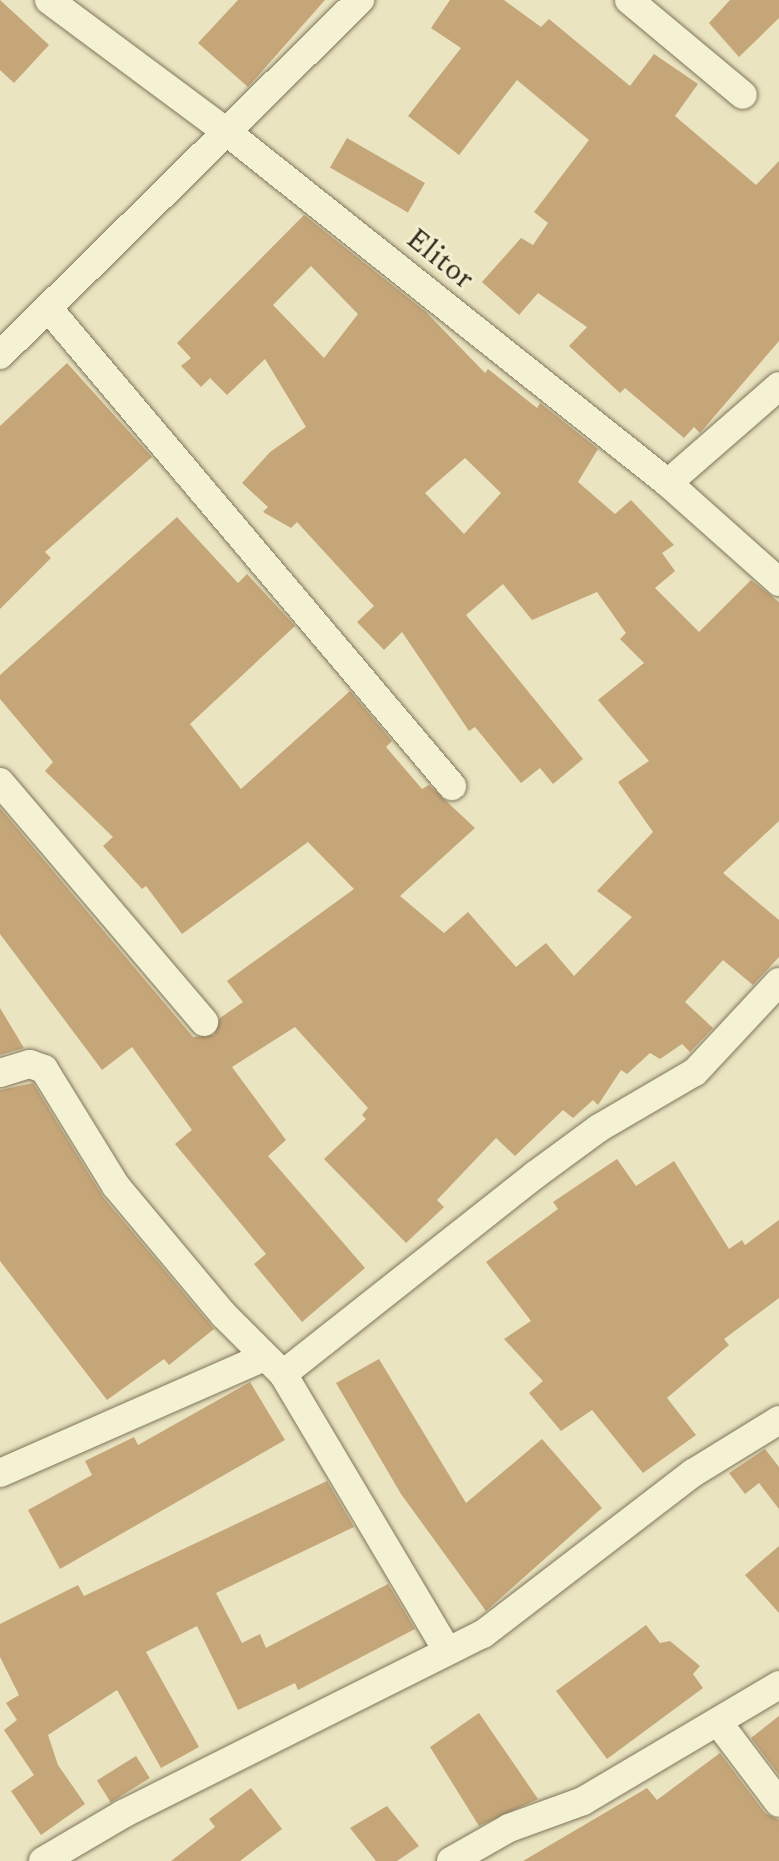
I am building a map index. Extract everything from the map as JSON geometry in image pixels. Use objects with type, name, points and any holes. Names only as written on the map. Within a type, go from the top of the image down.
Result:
[{"type":"street","name":"Elitor","points":[[49,0],[227,132],[668,483],[779,582]]},
{"type":"street","points":[[0,355],[360,0]]},
{"type":"street","points":[[629,0],[743,95]]},
{"type":"street","points":[[48,308],[452,786]]},
{"type":"street","points":[[668,483],[779,386]]},
{"type":"street","points":[[0,782],[204,1022]]},
{"type":"street","points":[[0,1473],[273,1365],[599,1128],[695,1072],[779,982]]},
{"type":"street","points":[[0,1073],[30,1064],[44,1069],[116,1186],[273,1365],[447,1650]]},
{"type":"street","points":[[43,1861],[123,1814],[483,1634],[705,1464],[779,1420]]},
{"type":"street","points":[[451,1861],[509,1828],[583,1801],[779,1685]]},
{"type":"street","points":[[718,1722],[779,1803]]},
{"type":"building","points":[[0,0],[49,45],[14,83],[0,70]]},
{"type":"building","points":[[238,0],[325,0],[248,87],[198,43]]},
{"type":"building","points":[[450,0],[504,0],[541,27],[549,19],[630,86],[654,54],[698,84],[675,116],[756,185],[779,161],[779,341],[700,433],[694,427],[684,438],[625,388],[620,393],[569,346],[587,327],[538,293],[519,315],[482,282],[521,238],[533,245],[548,223],[534,212],[589,140],[517,80],[459,155],[408,116],[461,48],[431,28]]},
{"type":"building","points":[[730,0],[779,0],[779,18],[739,57],[709,23]]},
{"type":"building","points":[[347,138],[425,183],[408,212],[330,167]]},
{"type":"building","points":[[304,215],[426,312],[485,373],[488,369],[537,408],[540,403],[598,449],[578,482],[615,514],[631,500],[674,545],[662,553],[675,571],[655,588],[699,632],[751,580],[779,602],[779,821],[723,873],[779,920],[779,957],[753,985],[723,960],[685,1002],[713,1028],[690,1052],[682,1044],[660,1059],[650,1053],[627,1074],[621,1070],[598,1105],[593,1100],[573,1118],[563,1110],[515,1156],[496,1138],[437,1200],[444,1207],[406,1243],[324,1159],[366,1119],[362,1115],[368,1108],[295,1027],[232,1067],[286,1140],[268,1156],[365,1268],[302,1322],[254,1264],[266,1254],[175,1144],[192,1130],[132,1047],[102,1070],[0,934],[0,808],[193,1037],[214,1035],[220,1018],[243,1002],[227,981],[354,889],[308,842],[182,934],[146,886],[142,889],[103,846],[113,837],[45,771],[53,762],[0,699],[0,675],[177,517],[238,583],[247,574],[295,626],[190,724],[241,789],[350,691],[392,741],[386,747],[422,789],[429,785],[475,828],[400,896],[444,933],[468,912],[516,967],[546,943],[574,976],[632,917],[597,891],[653,832],[618,782],[649,761],[598,700],[644,663],[620,639],[626,633],[597,592],[532,620],[503,584],[466,615],[583,759],[553,784],[540,768],[521,783],[475,727],[469,731],[402,632],[384,650],[357,622],[374,606],[297,522],[291,528],[263,512],[268,507],[242,483],[270,452],[306,427],[265,359],[227,395],[210,378],[201,387],[181,366],[191,358],[177,343]],"holes":[[[311,266],[358,314],[324,358],[273,305]],[[465,458],[501,493],[464,534],[425,493]]]},
{"type":"building","points":[[67,363],[152,457],[45,552],[51,558],[0,609],[0,426]]},
{"type":"building","points":[[0,1008],[24,1048],[0,1055]]},
{"type":"building","points":[[33,1083],[103,1197],[214,1329],[169,1365],[164,1359],[107,1400],[0,1261],[0,1090]]},
{"type":"building","points":[[617,1159],[636,1186],[674,1161],[729,1249],[742,1240],[745,1245],[779,1220],[779,1298],[724,1339],[729,1345],[667,1398],[696,1435],[643,1473],[592,1410],[561,1431],[529,1393],[543,1381],[504,1339],[531,1321],[486,1262],[558,1209],[553,1202]]},
{"type":"building","points":[[379,1359],[466,1503],[542,1439],[602,1508],[486,1611],[401,1494],[336,1383]]},
{"type":"building","points":[[250,1382],[285,1440],[60,1569],[28,1510],[92,1475],[85,1461],[134,1437],[138,1445]]},
{"type":"building","points":[[765,1449],[779,1467],[779,1509],[759,1483],[745,1494],[729,1473]]},
{"type":"building","points":[[327,1481],[354,1527],[216,1593],[242,1643],[260,1634],[266,1648],[388,1584],[415,1629],[298,1690],[295,1683],[238,1710],[197,1626],[146,1652],[199,1747],[161,1768],[117,1690],[48,1735],[58,1765],[85,1804],[41,1835],[11,1791],[34,1775],[4,1730],[17,1720],[6,1703],[19,1695],[0,1657],[0,1624],[78,1585],[84,1596]]},
{"type":"building","points":[[779,1546],[779,1613],[745,1575]]},
{"type":"building","points":[[646,1625],[660,1643],[670,1641],[700,1666],[693,1674],[703,1688],[607,1759],[556,1691]]},
{"type":"building","points":[[479,1713],[538,1799],[479,1826],[430,1747]]},
{"type":"building","points":[[779,1716],[779,1775],[751,1738]]},
{"type":"building","points":[[720,1753],[765,1813],[779,1820],[779,1861],[523,1861],[647,1788],[657,1800]]},
{"type":"building","points":[[136,1756],[150,1778],[111,1802],[97,1780]]},
{"type":"building","points":[[251,1788],[282,1829],[240,1861],[171,1861],[215,1827],[209,1819]]},
{"type":"building","points":[[387,1806],[419,1846],[397,1861],[376,1861],[350,1828]]}]
